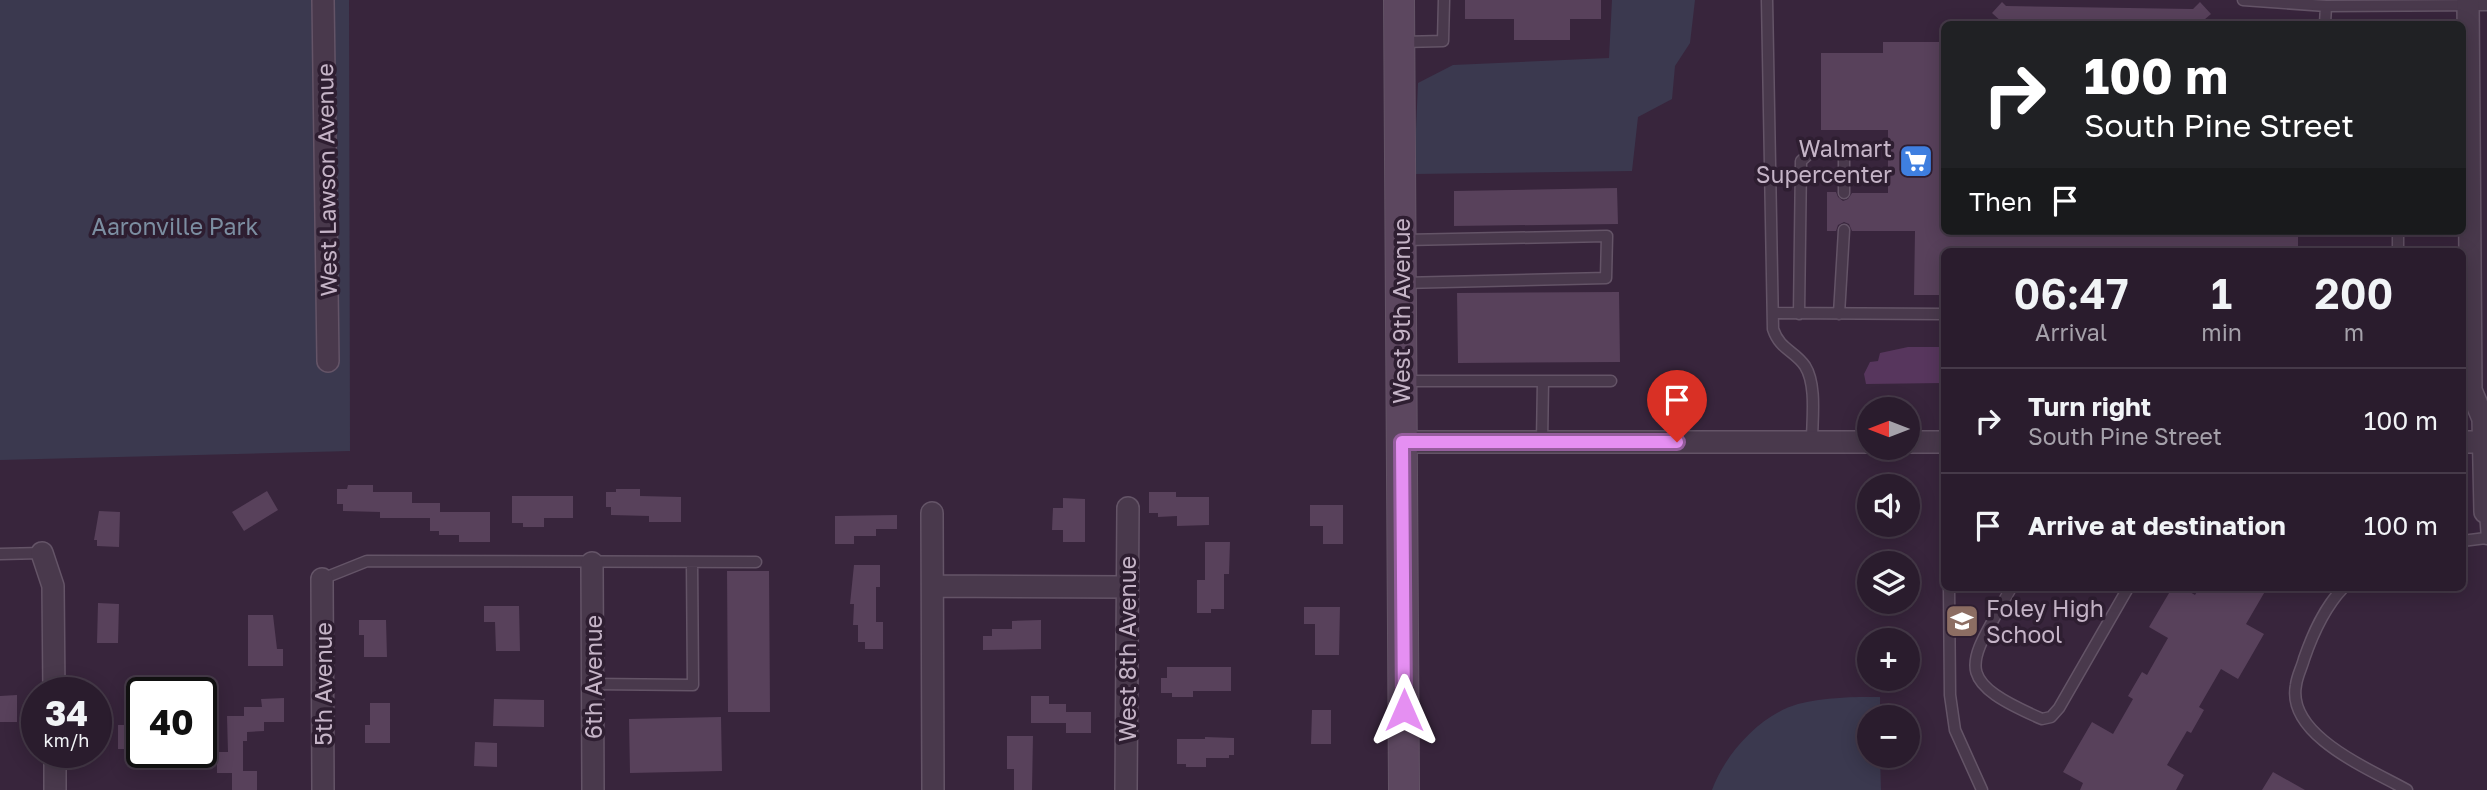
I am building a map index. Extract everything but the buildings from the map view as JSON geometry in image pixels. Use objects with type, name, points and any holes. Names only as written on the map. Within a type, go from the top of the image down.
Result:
[{"type":"street","name":"West Lawson Avenue","points":[[323,0],[328,361]]},
{"type":"street","name":"West 9th Avenue","points":[[1399,0],[1404,790]]},
{"type":"street","points":[[2474,3],[2471,390],[2485,415],[2486,512]]},
{"type":"street","points":[[1402,442],[1857,442]]},
{"type":"street","points":[[1920,442],[1941,442]]},
{"type":"street","points":[[2466,442],[2486,442]]},
{"type":"street","name":"West 8th Avenue","points":[[1126,790],[1128,508]]},
{"type":"street","points":[[932,513],[933,790]]},
{"type":"street","points":[[42,553],[53,586],[54,677]]},
{"type":"street","name":"6th Avenue","points":[[592,563],[593,790]]},
{"type":"street","name":"5th Avenue","points":[[322,579],[323,790]]},
{"type":"street","points":[[933,586],[1127,587]]},
{"type":"street","points":[[55,768],[55,790]]},
{"type":"lane","points":[[1399,42],[1443,41],[1444,0]]},
{"type":"lane","points":[[1767,0],[1773,330],[1777,343],[1803,363],[1810,376],[1812,442]]},
{"type":"lane","points":[[2243,0],[2326,6],[2474,3]]},
{"type":"lane","points":[[2325,21],[2326,6]]},
{"type":"lane","points":[[1799,314],[1801,161],[1812,151],[1836,148],[1844,155],[1844,192]]},
{"type":"lane","points":[[1839,314],[1844,230]]},
{"type":"lane","points":[[1401,240],[1607,236],[1606,278],[1402,283]]},
{"type":"lane","points":[[1773,313],[1941,314]]},
{"type":"lane","points":[[1402,382],[1611,382]]},
{"type":"lane","points":[[1542,442],[1543,382]]},
{"type":"lane","points":[[2466,541],[2487,538],[2486,512]]},
{"type":"lane","points":[[0,554],[42,553]]},
{"type":"lane","points":[[322,579],[367,561],[756,562]]},
{"type":"lane","points":[[593,684],[693,685],[692,562]]},
{"type":"lane","points":[[1950,591],[1950,695],[1955,730],[1982,790]]},
{"type":"lane","points":[[2009,591],[1976,653],[1975,671],[1978,681],[1987,691],[2042,719],[2051,717],[2059,708],[2126,591]]},
{"type":"lane","points":[[2341,591],[2324,613],[2311,640],[2295,687],[2299,713],[2313,733],[2329,746],[2407,790]]},
{"type":"green space","name":"Aaronville Park","points":[[0,0],[349,0],[350,451],[0,460]]},
{"type":"green space","points":[[1612,0],[1695,0],[1690,43],[1675,66],[1672,99],[1638,117],[1632,171],[1414,174],[1418,83],[1453,65],[1609,58]]},
{"type":"green space","points":[[1849,697],[1880,697],[1880,705],[1857,705],[1857,768],[1880,768],[1881,790],[1712,790],[1735,750],[1770,717],[1798,704]]},
{"type":"shaded area","points":[[1908,347],[1941,347],[1941,383],[1866,384],[1864,374],[1870,362],[1878,361],[1880,353]]},
{"type":"place","name":"Walmart Supercenter","points":[[1916,161]]},
{"type":"place","name":"Foley High School","points":[[1962,621]]},
{"type":"route","points":[[1404,710],[1402,442],[1677,442]]}]
